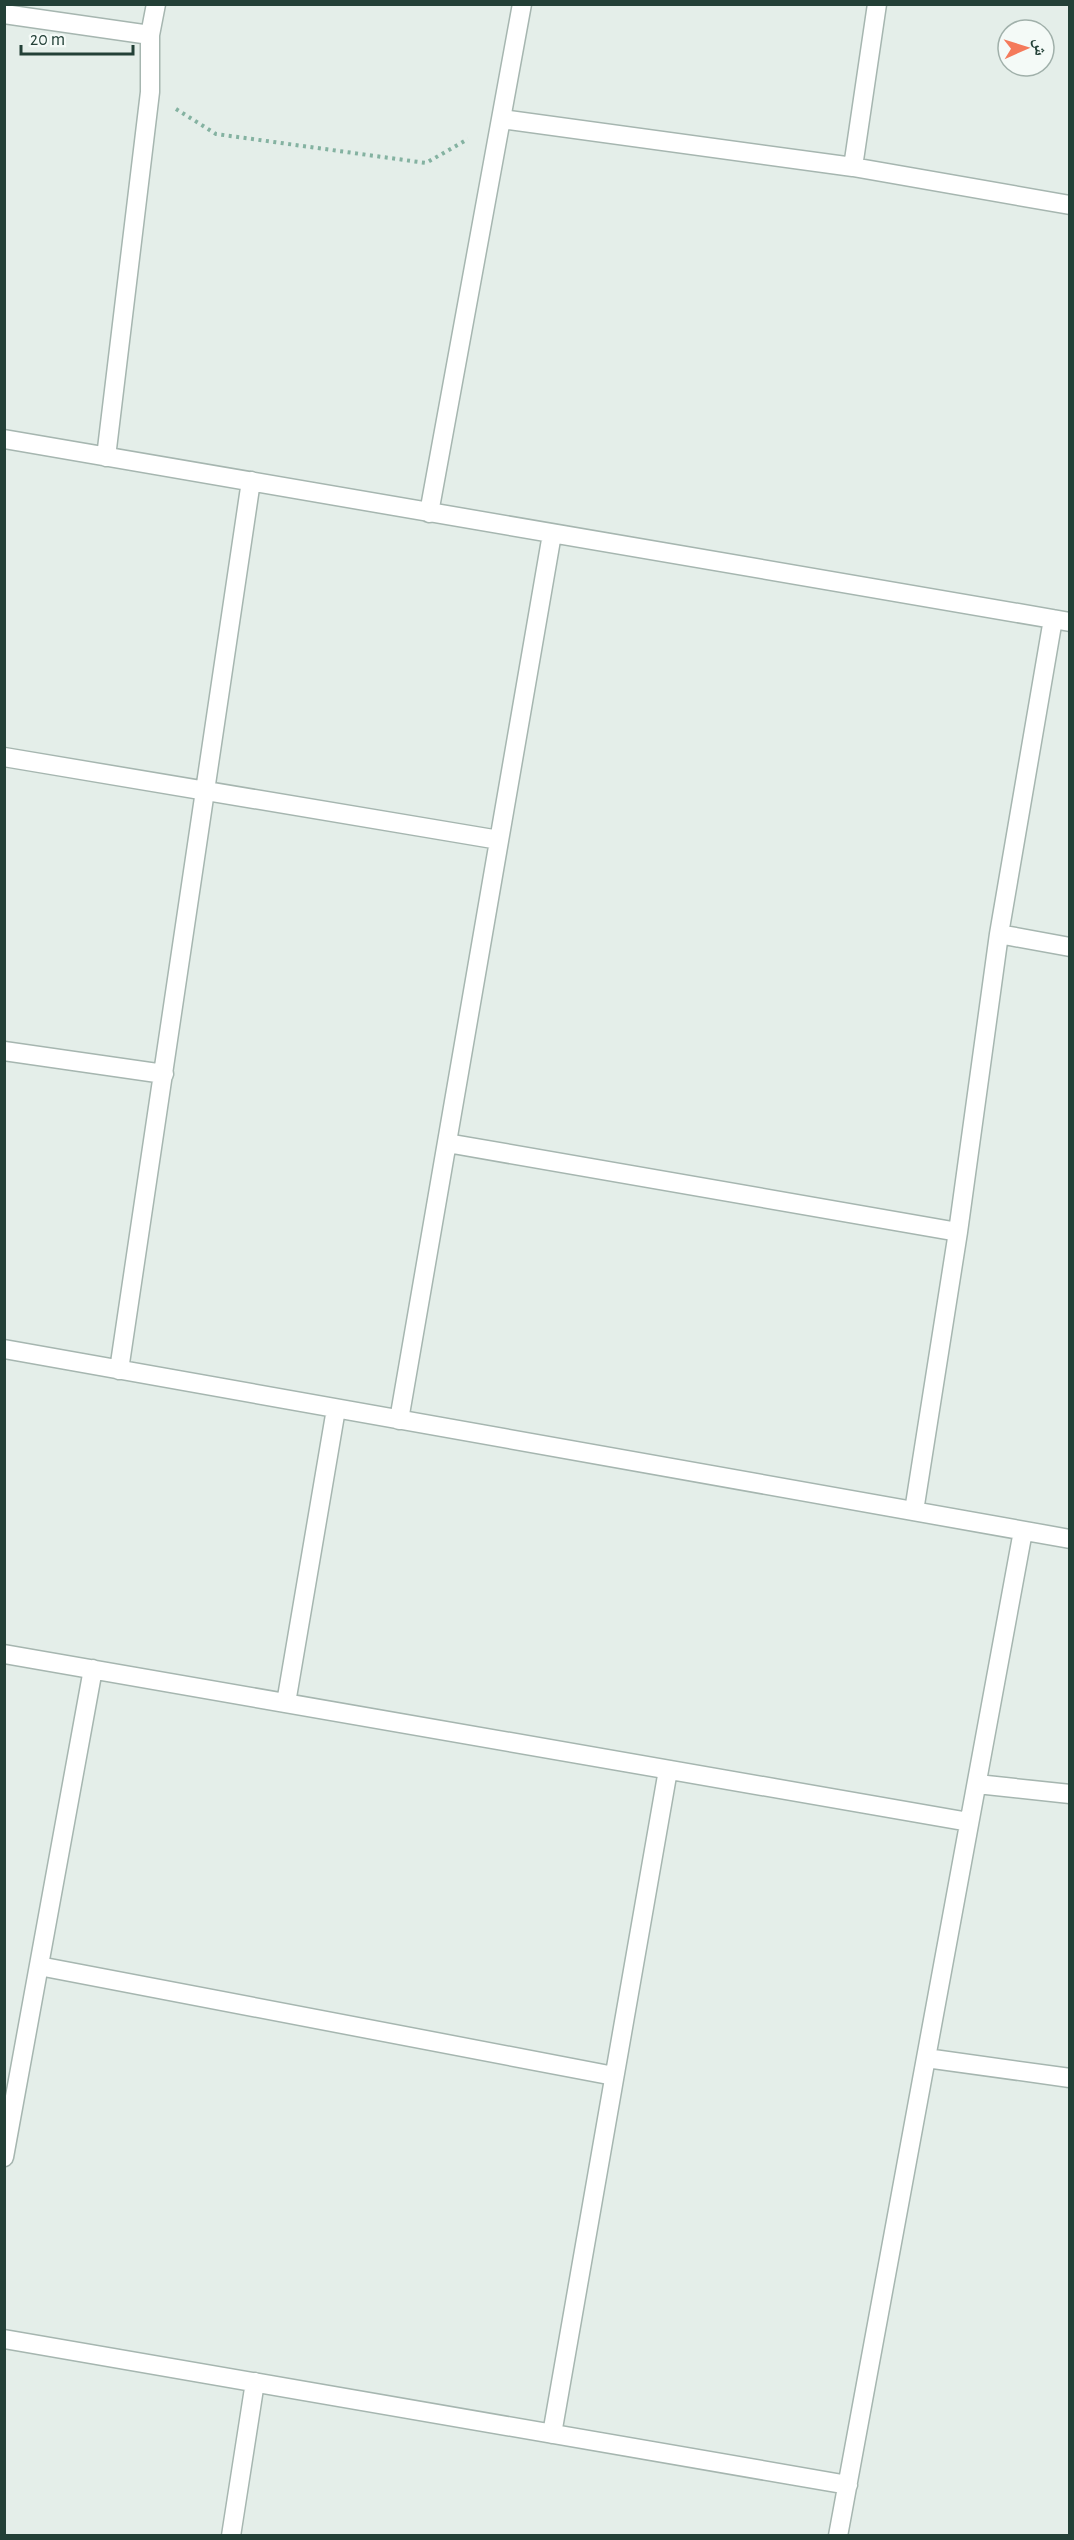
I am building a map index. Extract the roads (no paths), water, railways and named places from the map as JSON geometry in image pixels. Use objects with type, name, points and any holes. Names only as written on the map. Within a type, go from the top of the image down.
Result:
[{"type":"street","points":[[106,457],[150,92],[150,35],[156,4]]},
{"type":"street","points":[[429,513],[522,4]]},
{"type":"street","points":[[853,167],[877,4]]},
{"type":"street","points":[[4,14],[150,35]]},
{"type":"street","points":[[502,119],[853,167],[1070,205]]},
{"type":"street","points":[[4,439],[1061,620],[999,934],[958,1232],[914,1511]]},
{"type":"street","points":[[118,1370],[251,481]]},
{"type":"street","points":[[399,1420],[552,534]]},
{"type":"street","points":[[4,757],[499,840]]},
{"type":"street","points":[[999,934],[1070,947]]},
{"type":"street","points":[[4,1051],[164,1074]]},
{"type":"street","points":[[447,1143],[958,1232]]},
{"type":"street","points":[[4,1350],[1070,1539]]},
{"type":"street","points":[[286,1703],[336,1409]]},
{"type":"street","points":[[838,2535],[1023,1531]]},
{"type":"street","points":[[4,1654],[969,1822]]},
{"type":"street","points":[[4,2157],[93,1669]]},
{"type":"street","points":[[552,2434],[668,1770]]},
{"type":"street","points":[[977,1785],[1070,1794]]},
{"type":"street","points":[[39,1966],[614,2076]]},
{"type":"street","points":[[926,2058],[1070,2078]]},
{"type":"street","points":[[4,2339],[848,2485]]},
{"type":"street","points":[[231,2535],[255,2382]]}]
